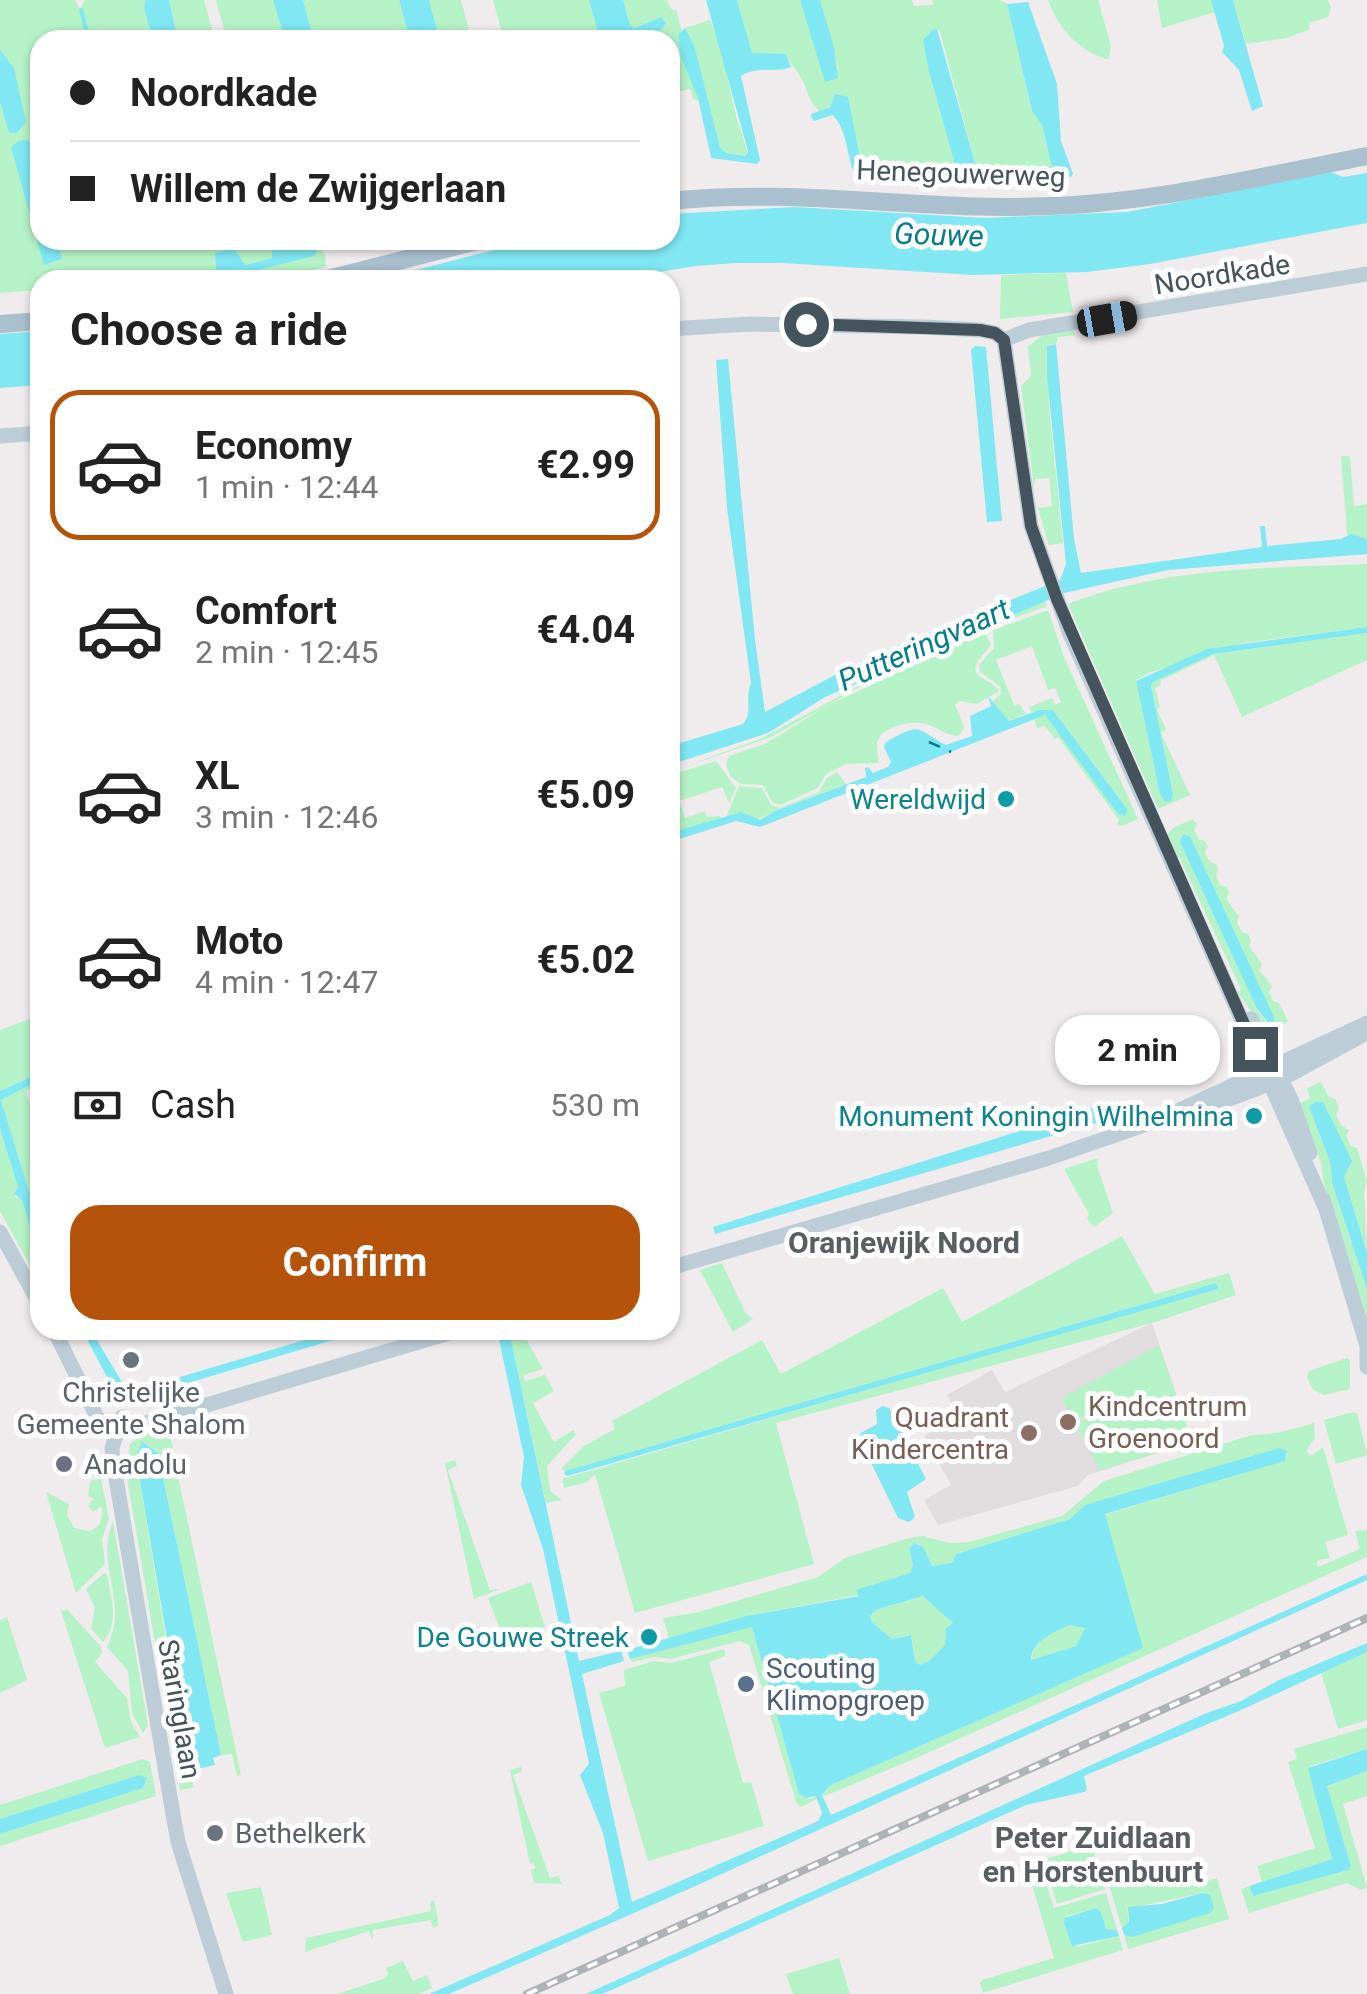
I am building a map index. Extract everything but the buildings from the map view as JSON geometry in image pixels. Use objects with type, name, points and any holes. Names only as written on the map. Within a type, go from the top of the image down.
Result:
[{"type":"main road","name":"Henegouwerweg","points":[[680,201],[793,195],[936,205],[1051,206],[1155,197],[1367,156]]},
{"type":"main road","points":[[363,270],[441,250]]},
{"type":"main road","points":[[0,324],[30,322]]},
{"type":"street","name":"Noordkade","points":[[680,328],[767,324],[924,327],[980,330],[1004,340],[1028,330],[1367,274]]},
{"type":"street","points":[[1004,340],[1028,511],[1050,580],[1218,964],[1272,1074],[1325,1208],[1367,1348],[1367,1367]]},
{"type":"street","points":[[0,436],[30,434]]},
{"type":"street","points":[[1272,1074],[1367,1023]]},
{"type":"street","points":[[680,1265],[1156,1122],[1179,1119],[1367,1032]]},
{"type":"street","points":[[0,1232],[30,1286]]},
{"type":"street","points":[[59,1340],[98,1419],[136,1426],[425,1340]]},
{"type":"street","name":"Staringlaan","points":[[120,1422],[112,1448],[113,1460],[178,1842],[226,1994]]},
{"type":"shaded area","name":"Kindcentrum Groenoord","points":[[1152,1323],[1187,1426],[1183,1428],[1187,1444],[1088,1475],[1078,1486],[938,1525],[924,1500],[951,1485],[924,1436],[958,1417],[947,1395],[992,1370],[1005,1392]]},
{"type":"green space","points":[[0,0],[75,0],[80,9],[85,0],[145,0],[150,30],[30,30],[30,250],[40,250],[44,264],[62,259],[60,250],[272,250],[272,258],[245,265],[215,253],[216,269],[209,270],[30,270],[30,291],[0,293],[0,102],[9,132],[0,50]]},
{"type":"green space","points":[[169,0],[204,0],[212,30],[176,30]]},
{"type":"green space","points":[[216,0],[273,0],[282,30],[224,30]]},
{"type":"green space","points":[[303,0],[399,0],[407,30],[311,30]]},
{"type":"green space","points":[[429,0],[461,0],[469,30],[437,30]]},
{"type":"green space","points":[[493,0],[589,0],[597,30],[501,30]]},
{"type":"green space","points":[[623,0],[666,0],[676,10],[682,31],[660,30],[661,17],[635,28],[630,25]]},
{"type":"green space","points":[[737,0],[800,0],[826,82],[838,68],[820,0],[912,0],[914,6],[934,5],[932,0],[1000,0],[1007,4],[1032,111],[1042,125],[1053,167],[984,173],[977,170],[937,29],[928,33],[929,72],[954,161],[953,170],[948,173],[861,164],[847,97],[820,111],[786,54],[752,54]]},
{"type":"green space","points":[[1048,0],[1098,0],[1111,46],[1108,60],[1070,37]]},
{"type":"green space","points":[[1157,0],[1211,0],[1215,12],[1162,28]]},
{"type":"green space","points":[[1233,0],[1328,0],[1331,7],[1328,17],[1309,23],[1310,29],[1287,38],[1246,44]]},
{"type":"green space","points":[[710,20],[747,156],[726,153],[720,147],[694,46],[685,28]]},
{"type":"green space","points":[[680,42],[699,101],[693,99],[690,89],[680,91]]},
{"type":"green space","points":[[303,250],[321,250],[325,254],[326,267],[314,270],[246,270]]},
{"type":"green space","points":[[1066,273],[1073,312],[1000,319],[1001,275]]},
{"type":"green space","points":[[1072,330],[1076,335],[1058,337],[1056,344],[1048,345],[1049,407],[1063,543],[1049,545],[1035,499],[1039,508],[1052,506],[1049,478],[1035,479],[1034,488],[1021,386],[1031,376],[1028,346],[1043,335]]},
{"type":"green space","points":[[1341,456],[1350,456],[1354,506],[1367,504],[1367,539],[1347,535]]},
{"type":"green space","points":[[1367,564],[1367,627],[1243,643],[1136,680],[1160,794],[1165,802],[1173,794],[1151,686],[1153,682],[1213,654],[1367,633],[1367,660],[1242,717],[1214,655],[1160,681],[1161,685],[1155,688],[1160,707],[1157,709],[1166,730],[1161,733],[1190,795],[1158,809],[1068,604],[1177,576]]},
{"type":"green space","points":[[1045,601],[1047,606],[988,628],[865,684],[771,737],[680,769],[760,739],[894,667]]},
{"type":"green space","points":[[1048,610],[1064,657],[1138,819],[1122,826],[1117,825],[1119,820],[1058,737],[1055,739],[1045,726],[1037,728],[1034,719],[1045,715],[1050,719],[1118,814],[1125,816],[1128,810],[1053,710],[1031,712],[1029,707],[1052,698],[1055,705],[1061,702],[1055,688],[1048,690],[1032,646],[996,660],[1014,705],[1019,704],[1026,714],[1008,721],[993,701],[1001,694],[1000,686],[980,672],[979,665],[994,648],[993,630]]},
{"type":"green space","points":[[985,632],[991,645],[975,670],[999,691],[977,704],[955,704],[964,727],[959,736],[923,723],[893,727],[878,740],[878,763],[846,764],[826,774],[818,788],[780,805],[772,802],[763,785],[741,784],[730,776],[726,765],[729,756],[765,744],[828,705]]},
{"type":"green space","points":[[716,761],[736,788],[729,803],[722,787],[680,801],[680,772]]},
{"type":"green space","points":[[837,772],[846,784],[757,820],[741,812],[726,817],[739,786],[762,788],[771,805],[780,808],[819,792],[827,778]]},
{"type":"green space","points":[[680,804],[685,818],[705,811],[707,817],[721,819],[680,830]]},
{"type":"green space","points":[[1193,819],[1197,824],[1194,830],[1208,846],[1205,853],[1216,864],[1220,885],[1229,893],[1226,899],[1239,916],[1237,922],[1242,932],[1248,934],[1249,946],[1262,964],[1259,970],[1272,986],[1269,992],[1273,1001],[1279,1003],[1288,1021],[1267,1036],[1238,992],[1241,989],[1179,857],[1175,858],[1167,835]],"holes":[[[1183,834],[1190,836],[1273,1017],[1271,1029],[1256,1007],[1180,842]]]},
{"type":"green space","points":[[30,1019],[30,1078],[0,1091],[0,1030]]},
{"type":"green space","points":[[1321,1082],[1328,1096],[1335,1099],[1339,1108],[1336,1115],[1349,1130],[1346,1136],[1351,1146],[1357,1148],[1367,1182],[1367,1253],[1344,1177],[1309,1107],[1330,1162],[1332,1183],[1367,1289],[1367,1322],[1300,1103],[1310,1098],[1307,1088]]},
{"type":"green space","points":[[30,1085],[26,1091],[30,1104],[30,1194],[1,1100]]},
{"type":"green space","points":[[0,1129],[18,1187],[15,1197],[22,1199],[30,1225],[30,1266],[0,1211]]},
{"type":"green space","points":[[1098,1158],[1097,1166],[1113,1213],[1094,1227],[1064,1169]]},
{"type":"green space","points":[[1122,1236],[1155,1294],[1229,1273],[1236,1295],[1152,1323],[776,1423],[814,1564],[635,1613],[595,1474],[587,1482],[564,1488],[562,1479],[1219,1287],[1216,1283],[565,1471],[561,1469],[584,1446],[615,1429],[612,1421],[762,1340],[781,1374],[943,1288],[962,1322]]},
{"type":"green space","points":[[722,1263],[745,1312],[753,1319],[733,1332],[700,1270]]},
{"type":"green space","points":[[511,1340],[527,1340],[543,1369],[523,1375],[525,1381],[545,1375],[554,1391],[533,1403],[554,1442],[573,1430],[576,1434],[547,1466],[550,1491],[562,1500],[546,1503]]},
{"type":"green space","points":[[1159,1345],[1187,1426],[1183,1430],[1083,1439],[1076,1425],[1092,1415],[1074,1422],[1062,1398]]},
{"type":"green space","points":[[1347,1358],[1350,1389],[1324,1395],[1312,1389],[1309,1371]]},
{"type":"green space","points":[[1357,1413],[1367,1455],[1336,1464],[1324,1420]]},
{"type":"green space","points":[[1314,1423],[1315,1438],[1306,1451],[1311,1456],[1323,1447],[1348,1535],[1325,1542],[1330,1558],[1317,1561],[1318,1567],[1360,1549],[1355,1531],[1367,1530],[1367,1557],[822,1797],[831,1785],[1142,1648],[1104,1515],[1284,1461],[1288,1453],[1085,1505],[1070,1519],[956,1554],[952,1564],[932,1566],[920,1544],[915,1543],[909,1548],[913,1566],[910,1573],[861,1590],[859,1595],[746,1616],[669,1639],[663,1618],[695,1613],[818,1577],[845,1558],[909,1538],[969,1542],[1062,1516],[1104,1481],[1252,1435]]},
{"type":"green space","points":[[158,1431],[170,1434],[175,1459],[170,1458],[172,1471],[177,1471],[241,1775],[237,1776],[232,1754],[221,1755],[158,1453],[143,1441],[136,1458],[188,1771],[194,1787],[180,1790],[126,1472],[130,1444],[140,1436]]},
{"type":"green space","points":[[1185,1436],[1187,1444],[1100,1470],[1087,1445]]},
{"type":"green space","points":[[455,1460],[457,1466],[448,1470],[490,1590],[500,1589],[474,1599],[445,1463]]},
{"type":"green space","points":[[101,1478],[109,1519],[102,1539],[105,1564],[76,1593],[46,1492],[69,1504],[67,1515],[74,1528],[90,1531],[99,1524],[102,1514],[101,1506],[93,1512],[88,1505],[94,1499],[88,1496],[90,1481]]},
{"type":"green space","points":[[113,1521],[148,1725],[143,1733],[132,1713],[128,1671],[107,1647],[115,1615],[107,1553]]},
{"type":"green space","points":[[104,1573],[113,1618],[103,1642],[91,1629],[95,1608],[86,1589]]},
{"type":"green space","points":[[531,1582],[545,1627],[503,1637],[488,1598]]},
{"type":"green space","points":[[924,1596],[953,1623],[946,1628],[945,1645],[920,1665],[915,1661],[912,1638],[908,1635],[892,1639],[870,1616],[876,1610]]},
{"type":"green space","points":[[67,1609],[101,1647],[102,1653],[95,1662],[127,1698],[131,1722],[140,1737],[105,1748],[61,1611]]},
{"type":"green space","points":[[7,1617],[27,1680],[0,1693],[0,1620]]},
{"type":"green space","points":[[1077,1624],[1085,1628],[1076,1646],[1031,1660],[1036,1647],[1048,1636]]},
{"type":"green space","points":[[752,1627],[799,1794],[817,1799],[801,1807],[796,1802],[749,1645],[740,1641],[671,1659],[630,1659]]},
{"type":"green space","name":"De Gouwe Streek","points":[[724,1649],[725,1656],[709,1662],[743,1783],[751,1782],[764,1826],[648,1861],[599,1693],[625,1686],[624,1670]]},
{"type":"green space","points":[[1367,1652],[1367,1720],[1338,1729],[1321,1672]]},
{"type":"green space","points":[[1367,1727],[1367,1749],[1310,1766],[1332,1859],[1262,1882],[1257,1866],[1315,1848],[1288,1762],[1297,1759],[1294,1749]]},
{"type":"green space","points":[[143,1759],[150,1762],[156,1796],[0,1846],[0,1834],[143,1788],[147,1779],[139,1775],[0,1819],[0,1805]]},
{"type":"green space","points":[[521,1767],[522,1771],[513,1775],[550,1878],[558,1876],[562,1884],[534,1883],[534,1863],[530,1864],[510,1770]]},
{"type":"green space","points":[[1367,1771],[1367,1796],[1343,1804],[1367,1888],[1361,1890],[1347,1883],[1249,1913],[1241,1889],[1252,1885],[1253,1896],[1351,1866],[1327,1786]]},
{"type":"green space","points":[[1092,1845],[1105,1889],[1057,1904],[1043,1860]]},
{"type":"green space","points":[[1116,1869],[1123,1888],[1183,1872],[1189,1887],[1217,1878],[1229,1919],[1128,1949],[1124,1935],[1202,1893],[1127,1909],[1129,1923],[1122,1928],[1105,1872]]},
{"type":"green space","points":[[1043,1874],[1054,1908],[1106,1893],[1117,1930],[1106,1929],[1097,1908],[1068,1916],[1077,1947],[1119,1936],[1123,1950],[983,1993],[982,1980],[1054,1958],[1030,1878]]},
{"type":"green space","points":[[261,1887],[272,1935],[243,1942],[226,1893]]},
{"type":"green space","points":[[434,1900],[439,1925],[433,1928],[431,1920],[373,1930],[372,1940],[369,1931],[305,1952],[306,1938],[431,1911],[430,1902]]},
{"type":"green space","points":[[839,1958],[850,1994],[793,1994],[786,1974]]},
{"type":"green space","points":[[403,1961],[413,1981],[427,1975],[432,1988],[418,1994],[337,1994],[383,1979],[388,1974],[386,1968]]},
{"type":"water","points":[[145,0],[169,0],[176,30],[150,30]]},
{"type":"water","points":[[273,0],[303,0],[311,30],[282,30]]},
{"type":"water","points":[[399,0],[429,0],[437,30],[407,30]]},
{"type":"water","points":[[589,0],[623,0],[630,25],[635,28],[661,17],[666,23],[661,30],[597,30]]},
{"type":"water","points":[[706,0],[737,0],[752,53],[786,54],[791,67],[741,76],[760,160],[757,164],[711,158],[698,98],[681,57],[680,33],[685,28],[694,45],[720,147],[726,153],[746,156],[748,151]]},
{"type":"water","points":[[800,0],[820,0],[834,47],[838,78],[825,82]]},
{"type":"water","points":[[1211,0],[1233,0],[1263,106],[1252,111],[1239,70],[1222,52],[1224,46]]},
{"type":"water","points":[[1028,2],[1057,84],[1061,141],[1071,177],[966,181],[861,173],[853,171],[843,134],[833,115],[814,121],[811,117],[830,107],[835,94],[848,97],[864,166],[948,173],[954,161],[923,40],[937,29],[977,170],[984,173],[1052,167],[1042,125],[1032,111],[1007,4]]},
{"type":"water","points":[[0,50],[14,68],[26,122],[17,133],[9,133],[0,102]]},
{"type":"water","points":[[19,141],[30,142],[30,215],[11,147]]},
{"type":"water","name":"Gouwe","points":[[1331,172],[1343,177],[1367,173],[1367,223],[1087,272],[973,275],[782,263],[671,270],[416,270],[494,250],[680,250],[680,213],[795,207],[984,218],[1127,212]]},
{"type":"water","points":[[40,250],[60,250],[62,259],[44,265]]},
{"type":"water","points":[[226,250],[235,250],[245,265],[272,258],[272,250],[317,252],[258,270],[209,270],[216,269],[215,253]]},
{"type":"water","points":[[30,332],[30,386],[0,388],[0,334]]},
{"type":"water","name":"Putteringvaart","points":[[1056,344],[1074,539],[1081,573],[1262,547],[1260,526],[1265,526],[1267,546],[1341,539],[1351,534],[1367,539],[1367,554],[1168,570],[1064,593],[825,697],[768,733],[680,762],[680,743],[743,724],[749,710],[751,683],[727,508],[716,360],[728,359],[765,712],[869,657],[1060,580],[1066,564],[1047,346]]},
{"type":"water","points":[[975,346],[986,347],[1002,521],[987,522],[971,350]]},
{"type":"water","points":[[1367,627],[1367,633],[1213,654],[1153,682],[1173,794],[1171,801],[1165,802],[1136,681],[1207,649]]},
{"type":"water","points":[[988,696],[1009,721],[1039,710],[1053,710],[1128,810],[1125,816],[1118,814],[1045,715],[760,827],[736,821],[680,839],[680,830],[741,812],[760,820],[866,777],[865,768],[873,773],[888,767],[891,762],[884,747],[886,742],[907,731],[918,730],[946,745],[972,736],[970,716],[991,706]]},
{"type":"water","points":[[1183,834],[1190,836],[1274,1017],[1272,1028],[1256,1007],[1180,842]]},
{"type":"water","points":[[30,1078],[30,1085],[1,1100],[30,1194],[30,1226],[22,1200],[14,1194],[18,1187],[0,1129],[0,1091]]},
{"type":"water","points":[[1323,1102],[1352,1161],[1344,1177],[1367,1253],[1367,1289],[1332,1183],[1330,1162],[1309,1107]]},
{"type":"water","points":[[1100,1108],[1103,1121],[715,1234],[713,1227]]},
{"type":"water","points":[[1216,1283],[1219,1288],[1211,1291],[564,1474],[565,1471]]},
{"type":"water","points":[[87,1340],[97,1340],[123,1384],[136,1390],[305,1340],[333,1340],[134,1399],[121,1397]]},
{"type":"water","points":[[499,1340],[511,1340],[579,1661],[621,1651],[624,1661],[582,1674],[632,1902],[818,1821],[822,1813],[816,1796],[806,1798],[799,1794],[752,1627],[630,1659],[627,1650],[746,1616],[859,1596],[856,1590],[910,1573],[913,1566],[909,1548],[915,1543],[923,1547],[932,1566],[952,1563],[956,1554],[1070,1519],[1085,1505],[1280,1448],[1287,1451],[1285,1461],[1105,1514],[1143,1648],[831,1785],[822,1795],[831,1815],[1367,1574],[1367,1580],[700,1884],[449,1994],[429,1994],[619,1908],[603,1833],[580,1775],[589,1764],[543,1549],[521,1485],[524,1457]],"holes":[[[923,1596],[953,1623],[946,1628],[945,1645],[920,1665],[915,1661],[911,1635],[892,1639],[870,1616],[876,1610]],[[1070,1625],[1085,1628],[1076,1646],[1031,1660],[1035,1648],[1051,1634]]]},
{"type":"water","points":[[889,1408],[926,1479],[907,1492],[915,1517],[909,1522],[898,1518],[859,1438],[877,1424],[876,1410]]},
{"type":"water","points":[[142,1441],[158,1453],[221,1755],[213,1758],[215,1765],[188,1771],[136,1458]]},
{"type":"water","points":[[1367,1643],[1367,1652],[1084,1776],[1084,1792],[1026,1805],[602,1994],[586,1994],[1204,1714],[1241,1701],[1277,1681]]},
{"type":"water","points":[[1367,1749],[1367,1771],[1327,1786],[1351,1866],[1348,1870],[1253,1896],[1252,1885],[1332,1859],[1308,1768]]},
{"type":"water","points":[[139,1775],[147,1778],[143,1788],[0,1834],[0,1819]]},
{"type":"water","points":[[1202,1893],[1210,1895],[1214,1908],[1210,1913],[1132,1937],[1124,1935],[1122,1928],[1129,1922],[1128,1907],[1162,1904]]},
{"type":"water","points":[[1096,1908],[1106,1929],[1117,1930],[1119,1936],[1072,1946],[1065,1918]]},
{"type":"waterway","points":[[81,10],[86,30]]},
{"type":"ferry route","points":[[929,742],[951,752]]},
{"type":"railway","points":[[527,1994],[1367,1618]]},
{"type":"place","name":"Wereldwijd","points":[[1006,799]]},
{"type":"place","name":"Monument Koningin Wilhelmina","points":[[1254,1116]]},
{"type":"place","name":"Christelijke Gemeente Shalom","points":[[131,1360]]},
{"type":"place","name":"Kindcentrum Groenoord","points":[[1068,1422]]},
{"type":"place","name":"Quadrant Kindercentra","points":[[1029,1433]]},
{"type":"place","name":"Anadolu","points":[[64,1464]]},
{"type":"place","name":"De Gouwe Streek","points":[[649,1637]]},
{"type":"place","name":"Scouting Klimopgroep","points":[[746,1684]]},
{"type":"place","name":"Bethelkerk","points":[[215,1833]]},
{"type":"district","name":"Oranjewijk Noord","points":[[904,1243]]},
{"type":"district","name":"Peter Zuidlaan en Horstenbuurt","points":[[1093,1855]]},
{"type":"route","points":[[806,324],[980,330],[1004,340],[1031,526],[1070,634],[1255,1049]]}]
